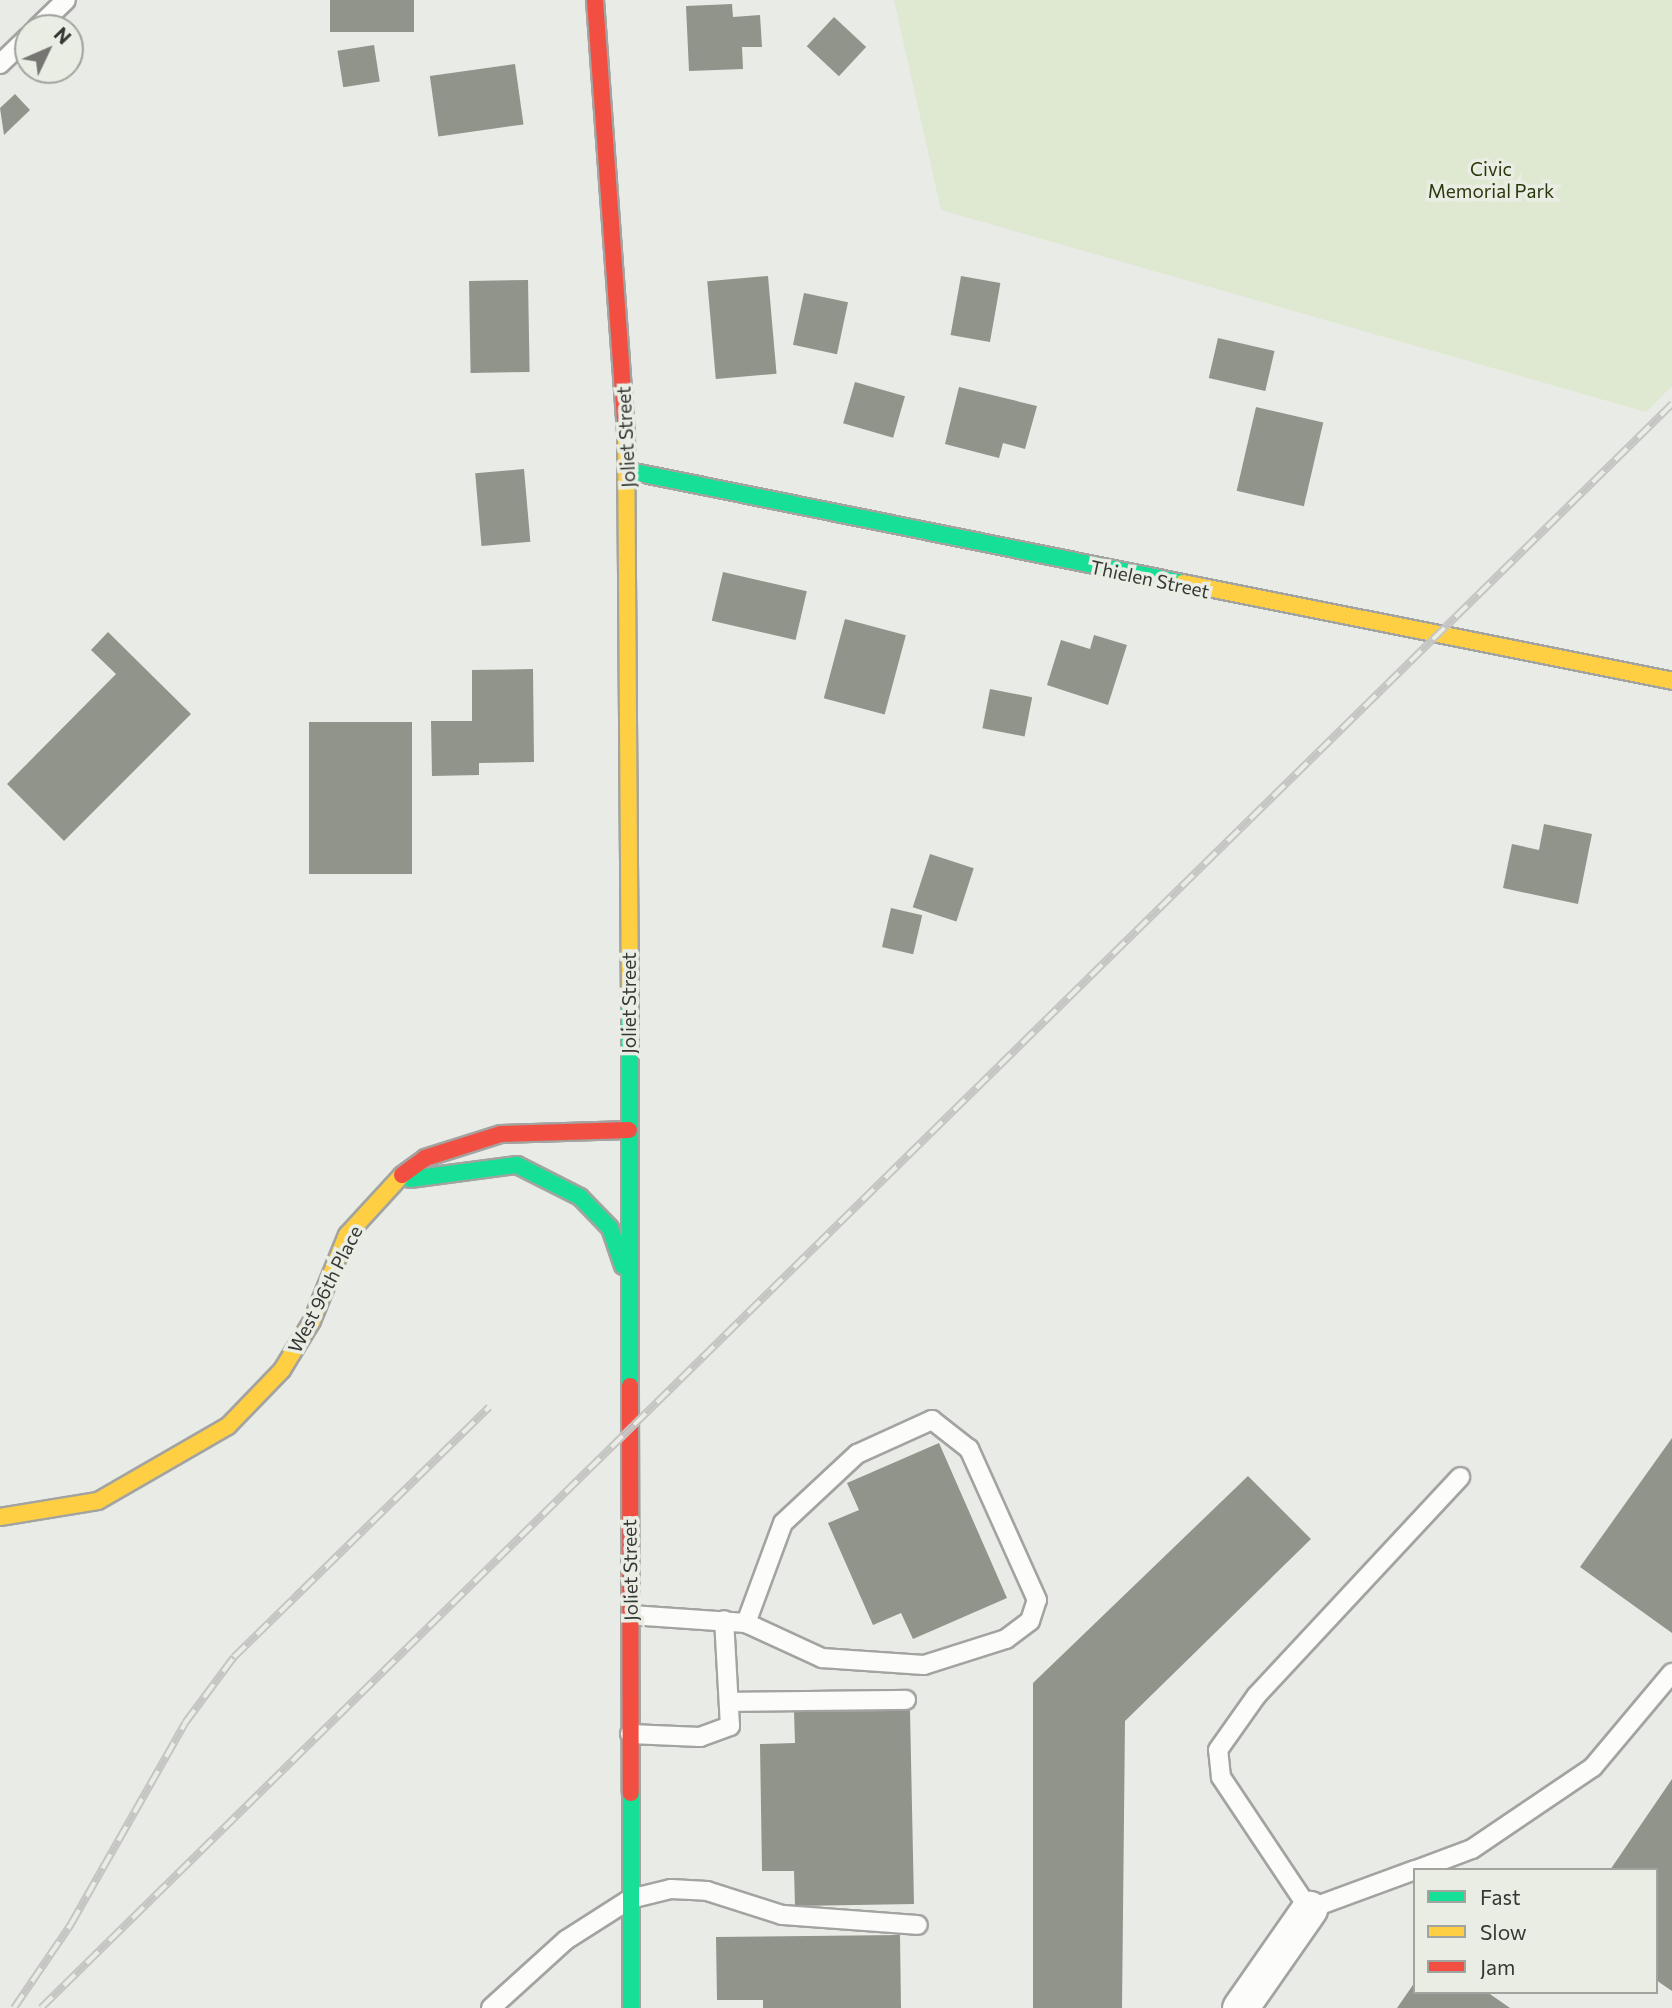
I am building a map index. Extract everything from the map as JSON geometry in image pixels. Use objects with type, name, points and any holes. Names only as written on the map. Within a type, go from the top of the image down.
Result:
[{"type":"street","name":"Joliet Street","points":[[595,0],[629,471],[631,2008]]},
{"type":"street","name":"Thielen Street","points":[[629,471],[1672,681]]},
{"type":"street","name":"West 96th Place","points":[[0,1517],[98,1501],[228,1426],[282,1370],[312,1321],[347,1236],[394,1181],[425,1158],[474,1138],[540,1130],[629,1130]]},
{"type":"street","points":[[394,1181],[517,1166],[580,1197],[610,1228],[629,1287]]},
{"type":"street","points":[[1240,2008],[1309,1909]]},
{"type":"lane","points":[[52,14],[66,0]]},
{"type":"lane","points":[[0,64],[14,50]]},
{"type":"lane","points":[[631,1615],[746,1622],[822,1658],[924,1665],[1006,1639],[1030,1620],[1037,1600],[969,1448],[932,1420],[857,1454],[783,1523],[746,1622]]},
{"type":"lane","points":[[1413,1871],[1309,1909],[1221,1777],[1217,1751],[1257,1695],[1460,1477]]},
{"type":"lane","points":[[630,1734],[720,1733],[730,1726],[724,1620]]},
{"type":"lane","points":[[1420,1868],[1472,1849],[1593,1767],[1672,1673]]},
{"type":"lane","points":[[730,1702],[906,1700]]},
{"type":"lane","points":[[491,2008],[566,1940],[630,1899],[671,1889],[708,1891],[782,1915],[918,1925]]},
{"type":"green space","name":"Civic Memorial Park","points":[[894,0],[1672,0],[1672,386],[1646,412],[941,210]]},
{"type":"building","points":[[330,0],[414,0],[414,32],[330,32]]},
{"type":"building","points":[[732,4],[733,17],[760,15],[762,47],[742,47],[743,69],[689,71],[686,6]]},
{"type":"building","points":[[834,17],[866,47],[839,76],[807,46]]},
{"type":"building","points":[[374,45],[380,82],[343,87],[337,51]]},
{"type":"building","points":[[515,64],[523,124],[438,136],[430,76]]},
{"type":"building","points":[[15,94],[30,110],[4,135],[0,108]]},
{"type":"building","points":[[768,276],[777,374],[716,379],[707,281]]},
{"type":"building","points":[[961,276],[1000,283],[990,342],[951,335]]},
{"type":"building","points":[[528,280],[530,372],[471,373],[469,281]]},
{"type":"building","points":[[804,293],[848,302],[837,354],[793,345]]},
{"type":"building","points":[[1218,338],[1275,351],[1265,391],[1209,378]]},
{"type":"building","points":[[855,382],[905,396],[893,438],[843,423]]},
{"type":"building","points":[[959,387],[1037,406],[1025,449],[1003,443],[999,458],[945,444]]},
{"type":"building","points":[[1256,407],[1323,423],[1304,506],[1237,491]]},
{"type":"building","points":[[524,469],[530,542],[482,546],[475,473]]},
{"type":"building","points":[[723,572],[807,591],[796,640],[712,621]]},
{"type":"building","points":[[845,619],[906,635],[885,715],[824,698]]},
{"type":"building","points":[[108,632],[191,714],[64,841],[7,784],[116,674],[91,650]]},
{"type":"building","points":[[1094,635],[1127,645],[1108,705],[1047,685],[1061,640],[1090,649]]},
{"type":"building","points":[[533,669],[534,762],[479,763],[479,775],[432,776],[431,721],[472,721],[472,670]]},
{"type":"building","points":[[990,689],[1032,697],[1025,736],[982,728]]},
{"type":"building","points":[[309,722],[412,722],[412,874],[309,874]]},
{"type":"building","points":[[1544,824],[1592,834],[1578,904],[1503,888],[1512,844],[1539,850]]},
{"type":"building","points":[[930,854],[974,868],[956,921],[913,907]]},
{"type":"building","points":[[891,908],[922,915],[913,954],[882,947]]},
{"type":"building","points":[[1672,1438],[1672,1633],[1580,1567]]},
{"type":"building","points":[[939,1443],[1007,1598],[913,1639],[901,1613],[873,1625],[828,1523],[859,1510],[847,1483]]},
{"type":"building","points":[[1248,1476],[1311,1539],[1125,1721],[1122,2008],[1033,2008],[1033,1683]]},
{"type":"building","points":[[910,1710],[914,1904],[795,1906],[794,1871],[762,1871],[760,1744],[795,1743],[794,1712]]},
{"type":"building","points":[[1672,1779],[1672,1991],[1658,1981],[1658,1868],[1611,1868]]},
{"type":"building","points":[[900,1935],[901,2008],[763,2008],[763,2000],[717,2000],[716,1937]]},
{"type":"building","points":[[1413,1985],[1413,1994],[1490,1994],[1510,2008],[1397,2008]]},
{"type":"railway","points":[[41,2008],[1672,404]]},
{"type":"railway","points":[[14,2008],[71,1924],[185,1723],[234,1657],[489,1407]]},
{"type":"traffic: fast","points":[[629,471],[1183,583]]},
{"type":"traffic: fast","points":[[630,1001],[630,1386]]},
{"type":"traffic: fast","points":[[410,1179],[517,1165],[580,1197],[610,1228],[623,1266]]},
{"type":"traffic: fast","points":[[631,1793],[631,2008]]},
{"type":"traffic: slow","points":[[626,432],[630,1001]]},
{"type":"traffic: slow","points":[[1183,583],[1672,681]]},
{"type":"traffic: slow","points":[[0,1517],[98,1501],[228,1426],[282,1370],[312,1321],[347,1235],[402,1175]]},
{"type":"traffic: jam","points":[[595,0],[626,432]]},
{"type":"traffic: jam","points":[[402,1175],[425,1158],[501,1134],[629,1130]]},
{"type":"traffic: jam","points":[[630,1386],[631,1793]]}]
